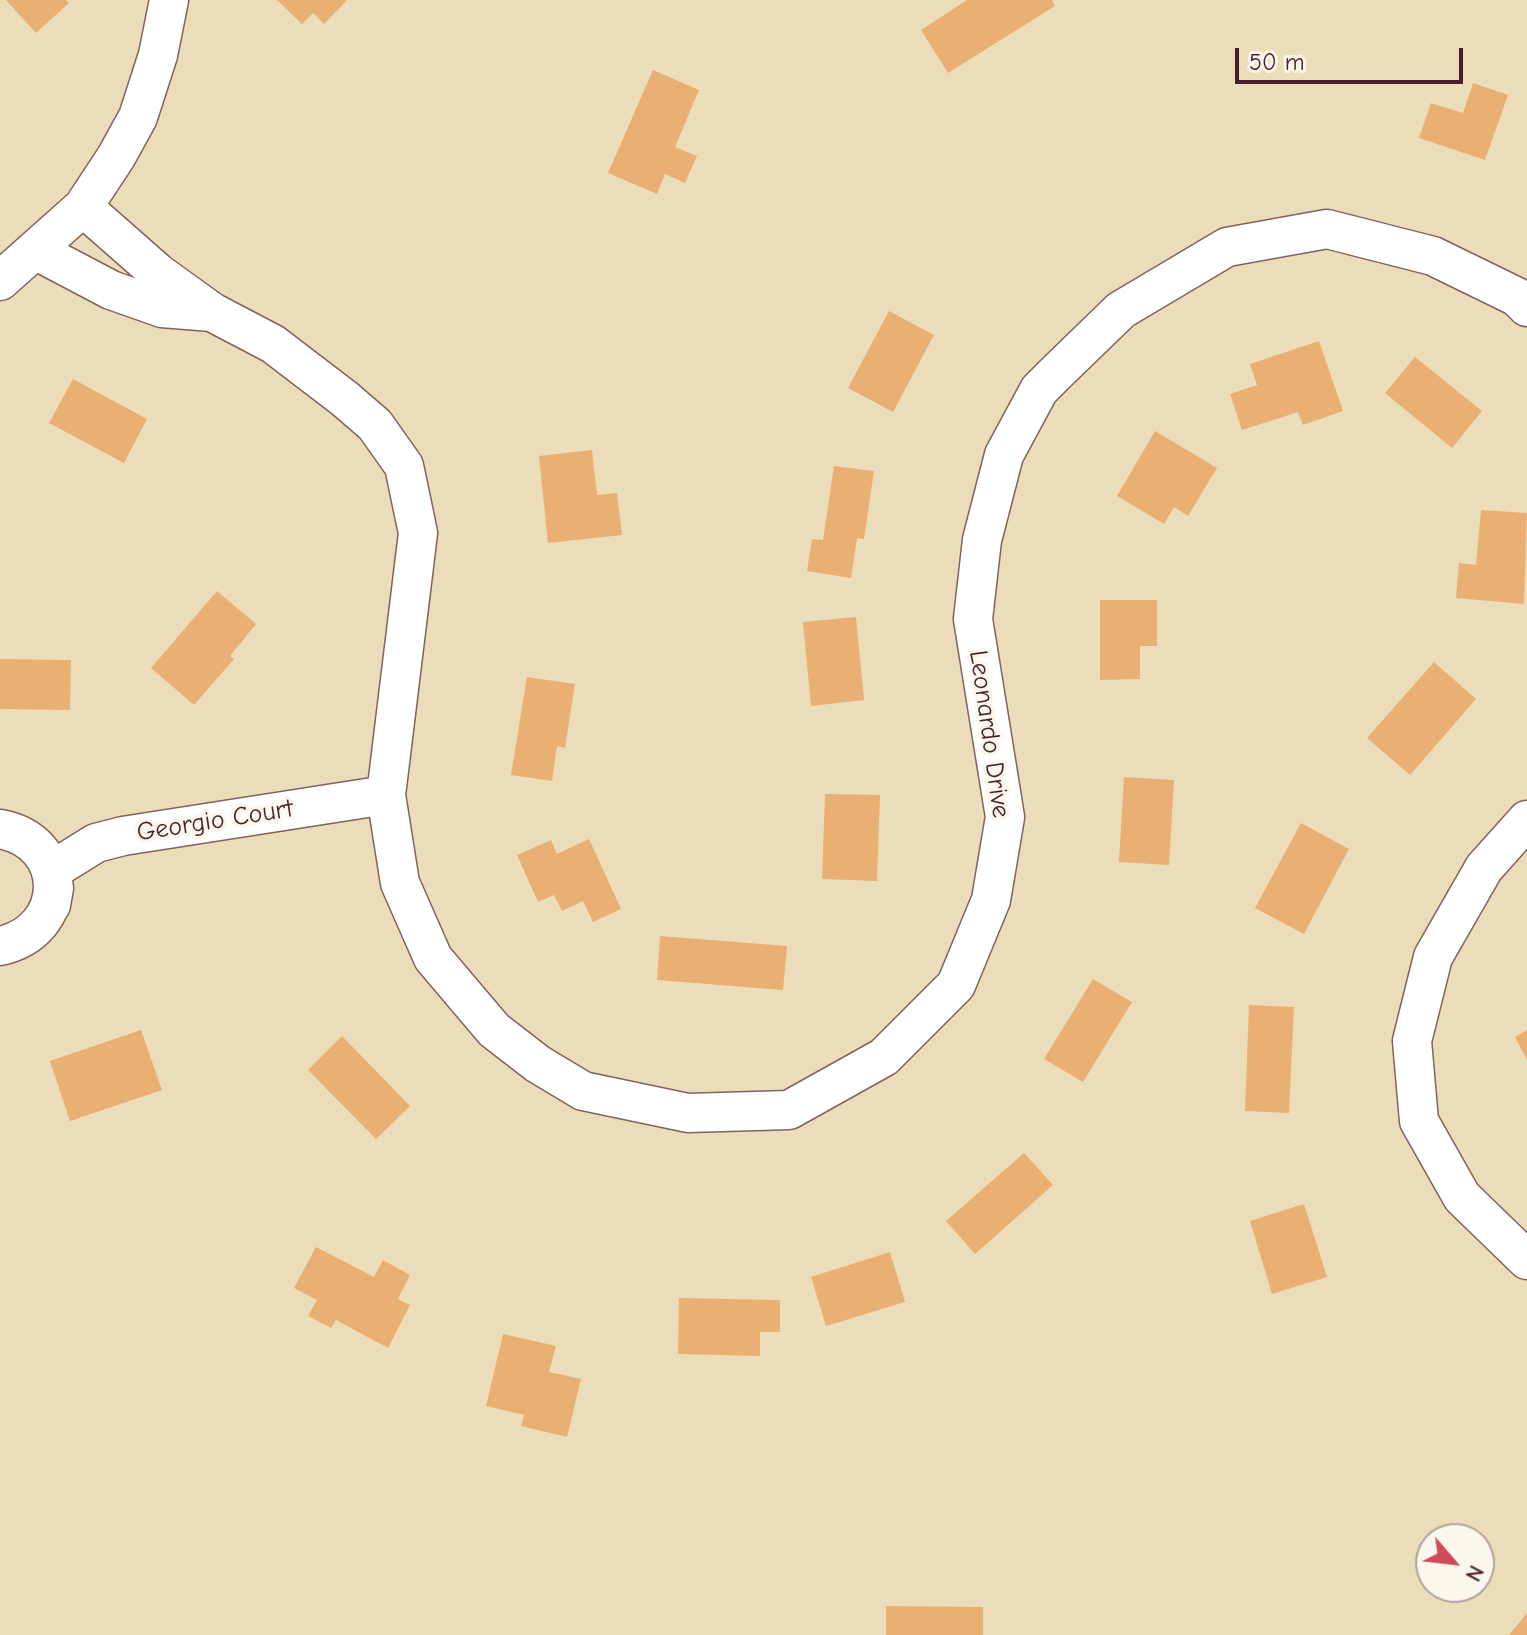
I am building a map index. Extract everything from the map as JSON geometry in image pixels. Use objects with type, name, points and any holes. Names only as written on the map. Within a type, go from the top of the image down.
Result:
[{"type":"street","points":[[0,281],[83,207],[138,117],[158,55],[169,0]]},
{"type":"street","name":"Leonardo Drive","points":[[83,207],[158,273],[212,312],[273,344],[345,399],[375,425],[404,466],[418,533],[386,795],[400,883],[433,958],[494,1030],[538,1064],[583,1091],[688,1113],[789,1110],[884,1057],[956,985],[991,900],[1005,817],[973,619],[982,540],[1004,455],[1039,390],[1121,310],[1227,247],[1327,229],[1433,256],[1517,297],[1527,307]]},
{"type":"street","name":"Leonardo Drive","points":[[35,250],[111,290],[162,308],[212,312]]},
{"type":"street","name":"Georgio Court","points":[[51,871],[96,843],[123,836],[386,795]]},
{"type":"street","points":[[1527,820],[1484,868],[1433,957],[1412,1041],[1419,1121],[1462,1197],[1527,1260]]},
{"type":"street","points":[[0,829],[18,833],[44,855],[54,888],[51,905],[43,921],[31,934],[16,943],[0,946]]},
{"type":"building","points":[[6,0],[66,0],[69,3],[36,33]]},
{"type":"building","points":[[277,0],[347,0],[324,24],[313,13],[302,24]]},
{"type":"building","points":[[967,0],[1052,0],[1055,6],[948,73],[921,30]]},
{"type":"building","points":[[653,70],[699,90],[675,147],[697,156],[685,183],[665,174],[657,194],[608,173]]},
{"type":"building","points":[[1473,83],[1508,95],[1485,160],[1419,138],[1431,103],[1463,113]]},
{"type":"building","points":[[889,311],[934,335],[893,412],[848,388]]},
{"type":"building","points":[[1319,341],[1343,411],[1303,425],[1298,412],[1242,430],[1230,394],[1257,385],[1250,364]]},
{"type":"building","points":[[1415,357],[1482,411],[1452,448],[1385,393]]},
{"type":"building","points":[[73,379],[147,419],[124,463],[49,423]]},
{"type":"building","points":[[1155,431],[1217,468],[1188,516],[1174,507],[1164,524],[1117,496]]},
{"type":"building","points":[[592,450],[597,495],[617,493],[622,535],[548,543],[539,456]]},
{"type":"building","points":[[834,466],[874,471],[864,539],[857,538],[851,578],[807,571],[812,539],[823,540]]},
{"type":"building","points":[[1481,510],[1527,513],[1524,604],[1456,598],[1459,563],[1476,565]]},
{"type":"building","points":[[217,591],[256,624],[230,656],[234,659],[194,705],[151,668]]},
{"type":"building","points":[[1100,600],[1157,600],[1157,646],[1140,646],[1140,679],[1100,680]]},
{"type":"building","points":[[856,617],[864,700],[811,706],[803,622]]},
{"type":"building","points":[[0,659],[71,660],[70,710],[0,709]]},
{"type":"building","points":[[1434,662],[1476,699],[1410,775],[1367,738]]},
{"type":"building","points":[[527,677],[575,684],[565,748],[557,746],[552,781],[511,775]]},
{"type":"building","points":[[1124,777],[1174,780],[1169,865],[1119,862]]},
{"type":"building","points":[[825,794],[880,795],[877,881],[822,879]]},
{"type":"building","points":[[1301,823],[1349,849],[1304,934],[1255,908]]},
{"type":"building","points":[[589,839],[621,909],[593,922],[583,901],[562,911],[554,895],[538,902],[517,855],[551,840],[557,854]]},
{"type":"building","points":[[660,936],[787,946],[783,990],[657,980]]},
{"type":"building","points":[[1093,979],[1132,1002],[1083,1082],[1044,1059]]},
{"type":"building","points":[[1249,1005],[1294,1007],[1289,1113],[1245,1111]]},
{"type":"building","points":[[141,1030],[162,1090],[70,1121],[50,1061]]},
{"type":"building","points":[[1527,1030],[1527,1060],[1515,1037]]},
{"type":"building","points":[[342,1036],[410,1106],[376,1139],[308,1070]]},
{"type":"building","points":[[1024,1153],[1053,1185],[975,1254],[946,1221]]},
{"type":"building","points":[[1304,1204],[1327,1277],[1272,1294],[1250,1221]]},
{"type":"building","points":[[316,1247],[374,1277],[383,1260],[410,1275],[398,1299],[410,1305],[388,1348],[336,1320],[331,1328],[308,1316],[317,1300],[294,1288]]},
{"type":"building","points":[[890,1252],[905,1302],[826,1326],[811,1277]]},
{"type":"building","points":[[679,1298],[780,1300],[780,1332],[760,1332],[760,1356],[678,1354]]},
{"type":"building","points":[[503,1334],[556,1346],[549,1372],[581,1379],[567,1437],[521,1426],[524,1415],[486,1406]]},
{"type":"building","points":[[886,1606],[983,1607],[983,1635],[886,1635]]},
{"type":"building","points":[[1527,1613],[1527,1635],[1509,1635]]}]
